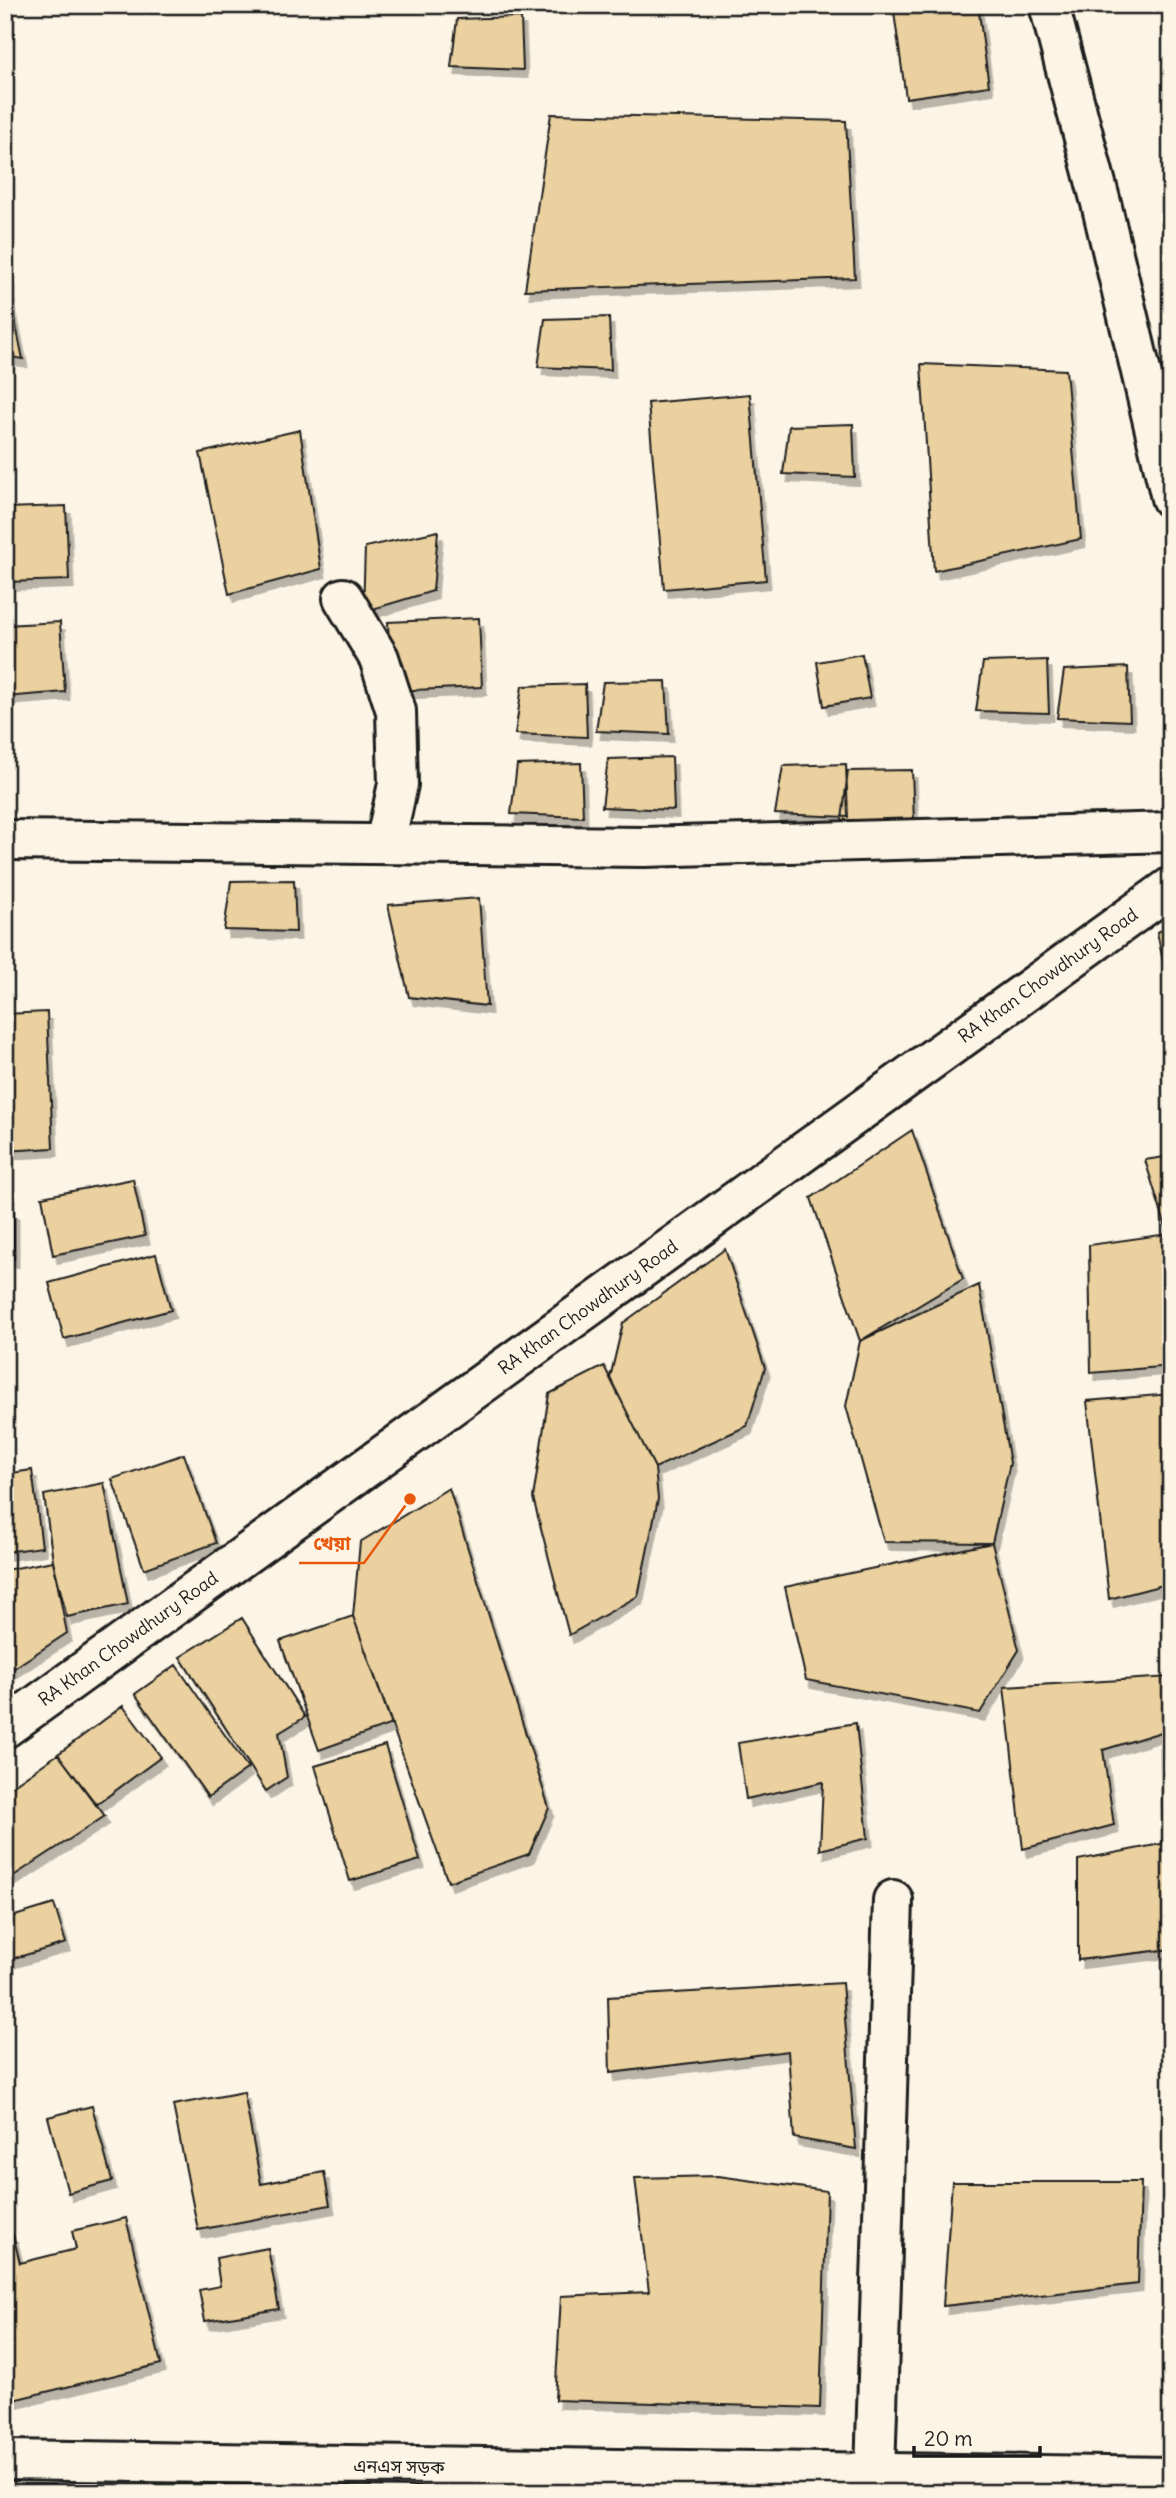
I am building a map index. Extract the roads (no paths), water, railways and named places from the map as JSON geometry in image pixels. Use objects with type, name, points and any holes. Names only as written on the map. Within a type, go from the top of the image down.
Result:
[{"type":"street","points":[[1049,5],[1101,202],[1171,498]]},
{"type":"street","points":[[343,597],[379,658],[396,711],[398,784],[385,845]]},
{"type":"street","points":[[5,839],[644,847],[1171,832]]},
{"type":"street","name":"RA Khan Chowdhury Road","points":[[5,1728],[1171,887]]},
{"type":"street","points":[[875,2473],[893,1900]]},
{"type":"street","name":"এনএস সড়ক","points":[[5,2460],[1171,2477]]},
{"type":"place","name":"খেয়া","points":[[410,1499]]}]
